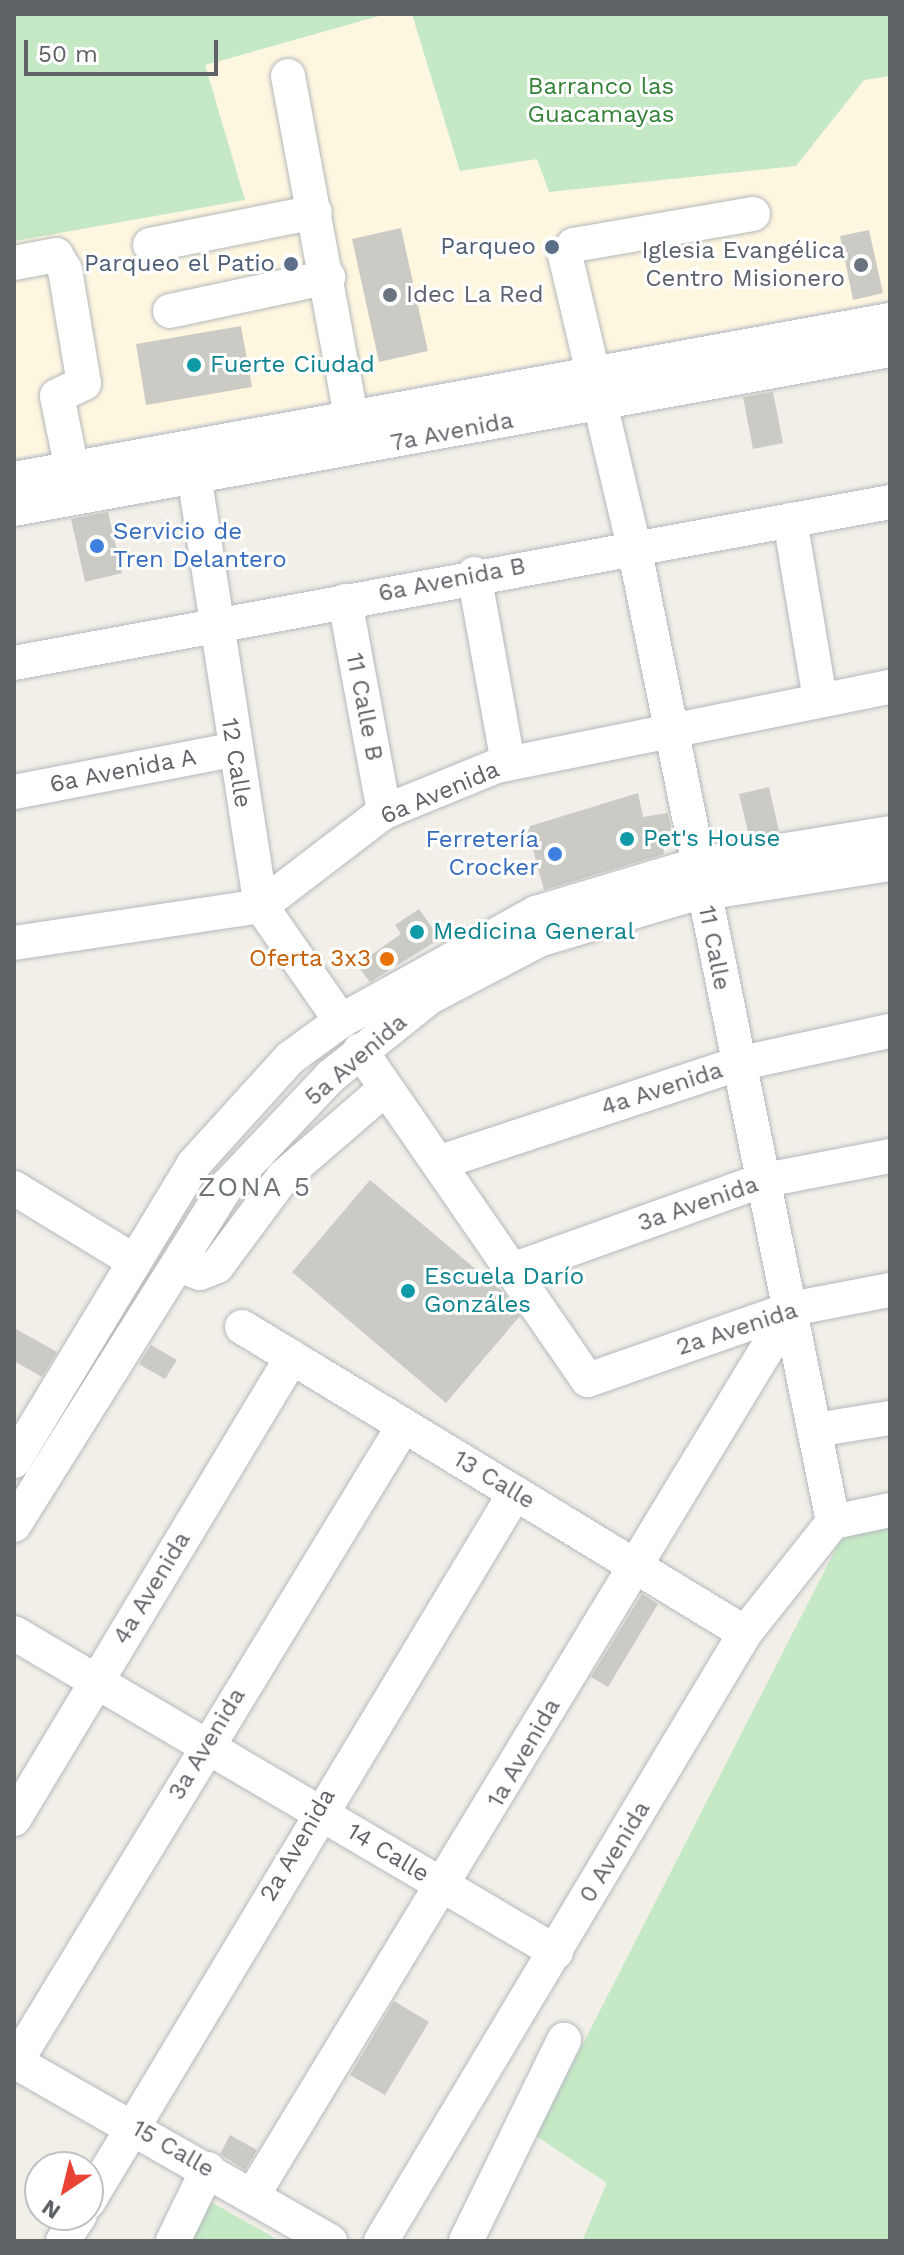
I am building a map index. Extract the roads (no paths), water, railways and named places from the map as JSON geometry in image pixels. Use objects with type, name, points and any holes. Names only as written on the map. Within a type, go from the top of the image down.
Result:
[{"type":"street","points":[[288,76],[328,277],[351,417]]},
{"type":"street","points":[[150,245],[315,212]]},
{"type":"street","name":"11 Calle","points":[[753,214],[568,248],[595,389],[634,547],[760,1181],[791,1309],[833,1522]]},
{"type":"street","points":[[14,263],[56,255],[65,270],[84,383],[57,396],[75,482]]},
{"type":"street","points":[[170,311],[328,277]]},
{"type":"street","name":"7a Avenida","points":[[14,479],[195,481],[890,320]]},
{"type":"street","name":"7a Avenida","points":[[14,509],[75,482],[351,417],[890,350]]},
{"type":"street","name":"12 Calle","points":[[195,481],[218,628],[232,750],[261,906],[341,1021]]},
{"type":"street","name":"6a Avenida B","points":[[14,663],[218,628],[474,574],[890,502]]},
{"type":"street","points":[[790,520],[820,699]]},
{"type":"street","points":[[474,574],[508,763]]},
{"type":"street","name":"11 Calle B","points":[[345,601],[384,812]]},
{"type":"street","name":"6a Avenida","points":[[14,943],[261,906],[384,812],[508,763],[670,726],[890,687]]},
{"type":"street","name":"6a Avenida A","points":[[14,792],[232,750]]},
{"type":"street","name":"5a Avenida","points":[[14,1461],[193,1165],[290,1058],[341,1021],[536,913],[890,833]]},
{"type":"street","name":"5a Avenida","points":[[14,1525],[227,1186],[360,1050],[430,997],[541,939],[700,878],[890,864]]},
{"type":"street","name":"4a Avenida","points":[[438,1163],[737,1064],[890,1031]]},
{"type":"street","points":[[360,1050],[512,1270]]},
{"type":"street","points":[[178,1265],[200,1273],[217,1266],[283,1177],[386,1088]]},
{"type":"street","name":"3a Avenida","points":[[512,1270],[760,1181],[890,1156]]},
{"type":"street","points":[[14,1188],[134,1261]]},
{"type":"street","name":"2a Avenida","points":[[512,1270],[588,1380],[791,1309],[890,1290]]},
{"type":"street","name":"1a Avenida","points":[[253,2195],[446,1887],[633,1565],[791,1309]]},
{"type":"street","name":"13 Calle","points":[[242,1327],[745,1633]]},
{"type":"street","name":"4a Avenida","points":[[14,1819],[292,1357]]},
{"type":"street","points":[[815,1430],[890,1418]]},
{"type":"street","name":"3a Avenida","points":[[15,2063],[205,1745],[404,1425]]},
{"type":"street","name":"2a Avenida","points":[[104,2176],[317,1811],[515,1493]]},
{"type":"street","points":[[833,1522],[890,1510]]},
{"type":"street","name":"0 Avenida","points":[[381,2241],[745,1633],[833,1522]]},
{"type":"street","name":"14 Calle","points":[[14,1633],[556,1952]]},
{"type":"street","points":[[466,2241],[564,2040]]},
{"type":"street","name":"15 Calle","points":[[15,2063],[135,2127],[330,2241]]},
{"type":"street","points":[[173,2241],[208,2169]]},
{"type":"place","name":"Parqueo","points":[[552,247]]},
{"type":"place","name":"Parqueo el Patio","points":[[291,264]]},
{"type":"place","name":"Iglesia Evangélica Centro Misionero","points":[[861,265]]},
{"type":"place","name":"Idec La Red","points":[[390,295]]},
{"type":"place","name":"Fuerte Ciudad","points":[[194,365]]},
{"type":"place","name":"Servicio de Tren Delantero","points":[[97,546]]},
{"type":"place","name":"Pet's House","points":[[627,839]]},
{"type":"place","name":"Ferretería Crocker","points":[[555,854]]},
{"type":"place","name":"Medicina General","points":[[417,932]]},
{"type":"place","name":"Oferta 3x3","points":[[387,959]]},
{"type":"place","name":"Escuela Darío Gonzáles","points":[[408,1291]]},
{"type":"district","name":"ZONA 5","points":[[255,1187]]},
{"type":"park label","name":"Barranco las Guacamayas","points":[[601,101]]}]
